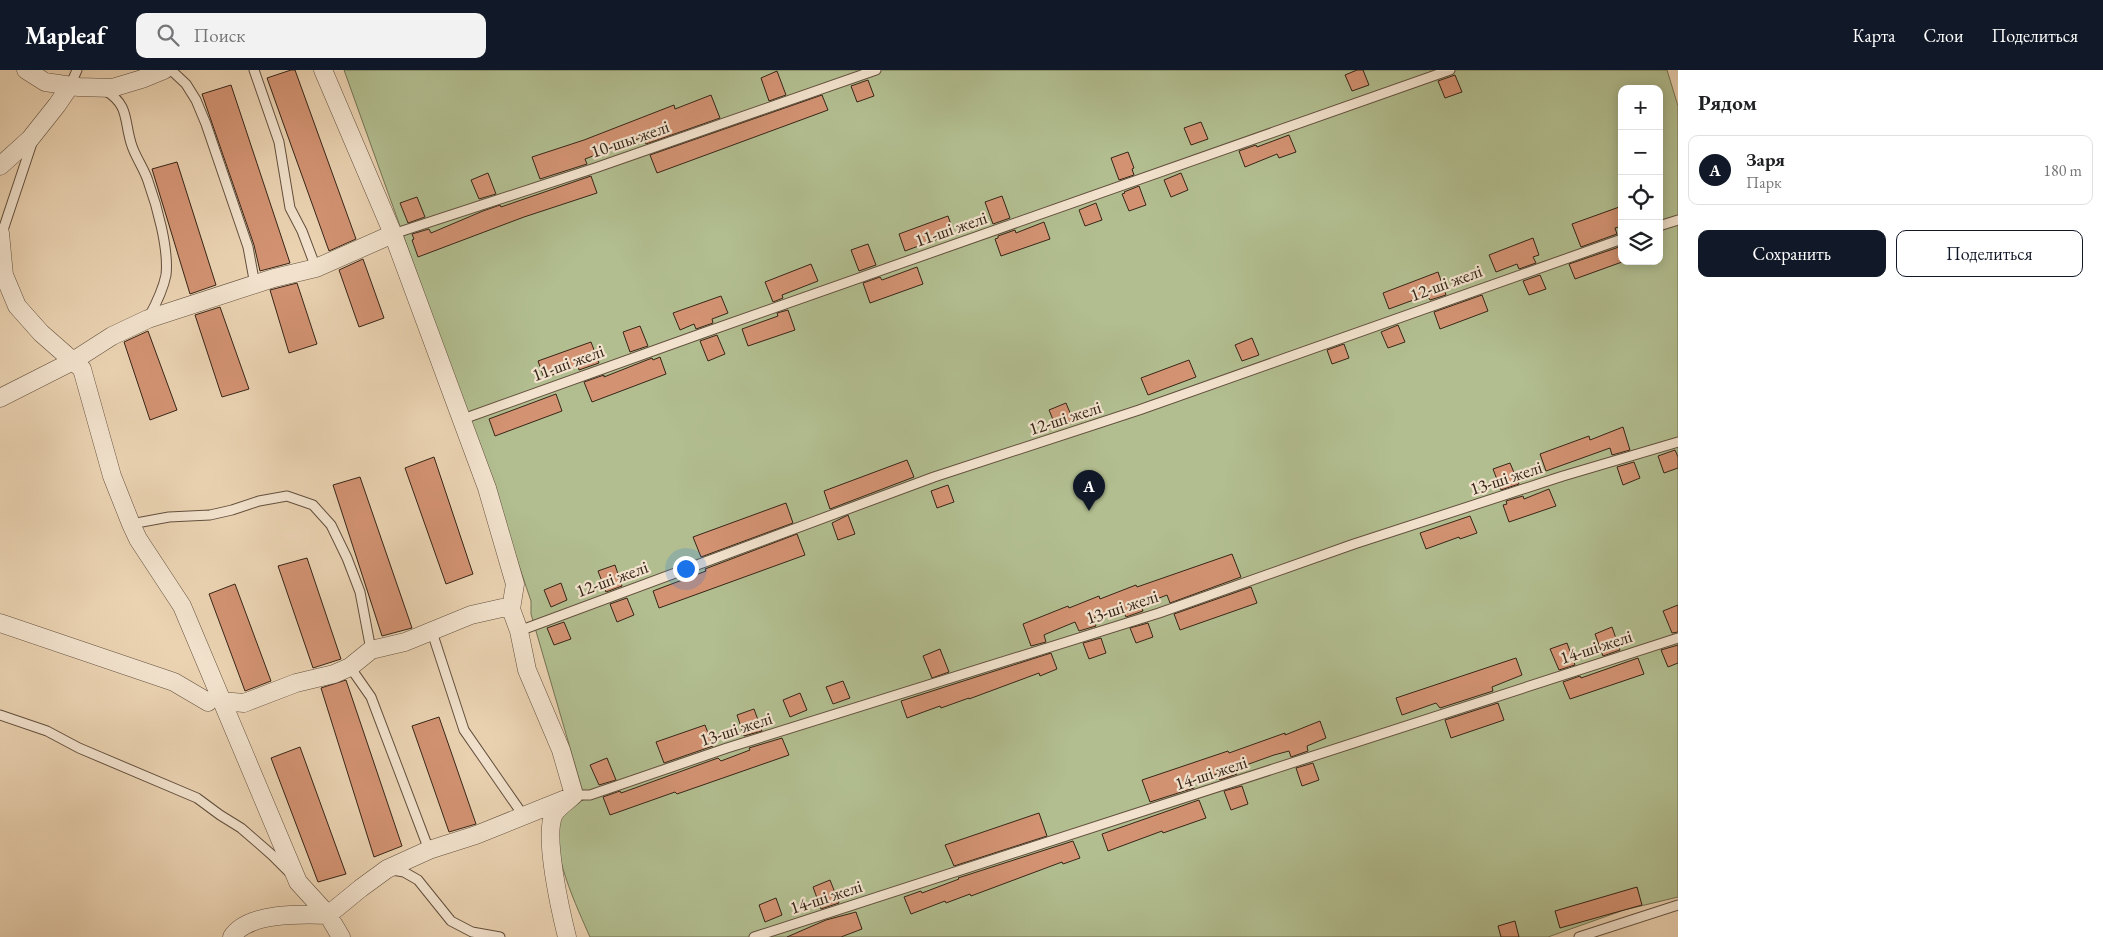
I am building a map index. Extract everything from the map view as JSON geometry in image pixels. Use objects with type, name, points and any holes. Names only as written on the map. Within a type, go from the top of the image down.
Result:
[{"type":"street","points":[[26,70],[45,82],[74,78],[102,88],[112,88],[142,80],[164,70]]},
{"type":"street","points":[[323,70],[393,234],[487,488],[515,584],[511,609],[519,631],[526,670],[561,750],[574,795]]},
{"type":"street","points":[[0,166],[36,132],[74,78]]},
{"type":"street","points":[[0,398],[74,361],[112,336],[148,320],[255,284],[316,268],[393,234]]},
{"type":"street","points":[[0,235],[2,282],[17,306],[41,333],[82,369],[112,476],[131,524],[138,539],[182,606],[215,702],[298,882],[328,915],[341,937]]},
{"type":"street","points":[[0,623],[174,682],[215,702],[244,704],[296,682],[334,674],[350,667],[371,650],[405,642],[471,615],[502,608],[511,609]]},
{"type":"street","points":[[232,937],[236,930],[251,922],[288,914],[328,915],[387,869],[429,850],[476,835],[574,795]]},
{"type":"street","points":[[567,937],[556,894],[550,837],[554,815],[574,795]]},
{"type":"lane","points":[[170,70],[186,84],[196,100],[206,124],[248,247],[255,284]]},
{"type":"lane","points":[[254,70],[279,142],[290,208],[302,231],[316,268]]},
{"type":"lane","name":"10-шы желі","points":[[393,234],[595,168],[876,70]]},
{"type":"lane","name":"11-ші желі","points":[[462,419],[711,329],[1020,223],[1450,70]]},
{"type":"lane","points":[[102,88],[116,97],[123,108],[131,144],[148,180],[163,240],[166,275],[158,300],[148,320]]},
{"type":"lane","points":[[0,235],[36,132]]},
{"type":"lane","points":[[1663,225],[1678,220]]},
{"type":"lane","name":"12-ші желі","points":[[519,631],[934,477],[1139,410],[1618,240]]},
{"type":"lane","name":"13-ші желі","points":[[574,795],[590,795],[727,748],[1158,613],[1373,538],[1563,476],[1678,442]]},
{"type":"lane","points":[[131,524],[170,517],[210,515],[258,501],[287,496],[314,505],[331,525],[360,592],[371,650]]},
{"type":"lane","points":[[432,632],[464,730],[523,815]]},
{"type":"lane","name":"14-ші желі","points":[[754,937],[1678,638]]},
{"type":"lane","points":[[350,667],[371,697],[429,850]]},
{"type":"lane","points":[[0,715],[47,731],[79,748],[197,798],[241,828],[272,855],[298,882]]},
{"type":"lane","points":[[387,869],[404,872],[418,880],[451,921],[472,932],[500,937]]},
{"type":"lane","points":[[1579,937],[1678,905]]},
{"type":"green space","points":[[344,70],[1667,70],[1678,106],[1678,897],[1624,910],[1548,937],[590,937],[566,878],[558,844],[557,830],[561,819],[568,810],[585,799],[531,614],[531,601],[470,421]]},
{"type":"building","points":[[295,70],[356,239],[329,251],[267,78]]},
{"type":"building","points":[[1357,70],[1363,70],[1369,85],[1352,91],[1345,75]]},
{"type":"building","points":[[777,71],[786,95],[769,101],[761,78]]},
{"type":"building","points":[[1455,75],[1462,92],[1445,98],[1438,81]]},
{"type":"building","points":[[868,80],[874,96],[857,102],[851,86]]},
{"type":"building","points":[[231,85],[290,263],[260,271],[254,245],[202,94]]},
{"type":"building","points":[[711,95],[720,118],[646,144],[643,137],[585,159],[587,164],[540,179],[532,157],[584,140],[674,105],[675,109]]},
{"type":"building","points":[[822,95],[828,110],[657,173],[650,155]]},
{"type":"building","points":[[1201,122],[1208,139],[1191,145],[1184,128]]},
{"type":"building","points":[[1289,135],[1296,152],[1279,158],[1277,154],[1245,167],[1239,151],[1256,145],[1257,147]]},
{"type":"building","points":[[1128,152],[1134,168],[1132,169],[1134,175],[1119,180],[1111,158]]},
{"type":"building","points":[[177,162],[216,285],[190,294],[152,169]]},
{"type":"building","points":[[488,173],[496,194],[479,199],[471,180]]},
{"type":"building","points":[[1181,173],[1188,190],[1171,197],[1164,180]]},
{"type":"building","points":[[591,176],[597,193],[524,217],[418,257],[412,240],[414,239],[412,234],[429,229],[431,233],[483,211],[500,205],[501,207]]},
{"type":"building","points":[[1139,186],[1146,205],[1129,211],[1122,194]]},
{"type":"building","points":[[1002,196],[1010,218],[993,224],[985,202]]},
{"type":"building","points":[[417,197],[425,217],[408,223],[400,203]]},
{"type":"building","points":[[1096,203],[1102,220],[1085,226],[1079,210]]},
{"type":"building","points":[[1618,207],[1618,227],[1615,228],[1617,234],[1581,247],[1572,224]]},
{"type":"building","points":[[948,216],[954,233],[905,251],[899,234]]},
{"type":"building","points":[[1044,222],[1050,239],[1001,256],[995,239],[998,236],[1015,230],[1016,233]]},
{"type":"building","points":[[1533,238],[1539,255],[1533,257],[1536,263],[1519,269],[1517,264],[1496,272],[1489,255]]},
{"type":"building","points":[[868,244],[876,265],[859,271],[851,250]]},
{"type":"building","points":[[1618,247],[1618,263],[1575,279],[1569,264]]},
{"type":"building","points":[[363,259],[384,318],[359,327],[339,270]]},
{"type":"building","points":[[811,264],[818,281],[782,295],[783,298],[773,302],[765,282]]},
{"type":"building","points":[[917,267],[923,284],[870,303],[863,283],[880,277],[882,280]]},
{"type":"building","points":[[1438,272],[1446,295],[1430,300],[1427,295],[1389,309],[1383,293]]},
{"type":"building","points":[[1540,275],[1546,289],[1529,295],[1523,281]]},
{"type":"building","points":[[297,283],[317,344],[289,353],[270,290]]},
{"type":"building","points":[[1482,295],[1488,311],[1440,329],[1434,312]]},
{"type":"building","points":[[721,296],[728,313],[712,319],[713,323],[696,329],[694,324],[680,330],[673,313]]},
{"type":"building","points":[[220,307],[249,389],[222,397],[195,315]]},
{"type":"building","points":[[788,310],[795,330],[748,346],[742,329],[778,316],[777,313]]},
{"type":"building","points":[[1398,325],[1405,342],[1388,348],[1381,332]]},
{"type":"building","points":[[640,326],[648,346],[630,352],[623,332]]},
{"type":"building","points":[[148,331],[177,410],[150,420],[124,342]]},
{"type":"building","points":[[717,335],[725,354],[708,361],[700,341]]},
{"type":"building","points":[[1252,338],[1259,355],[1242,361],[1235,345]]},
{"type":"building","points":[[591,342],[599,363],[579,370],[578,366],[544,378],[538,361]]},
{"type":"building","points":[[1344,344],[1349,358],[1332,364],[1327,350]]},
{"type":"building","points":[[660,357],[666,374],[592,402],[584,382],[604,375],[604,377],[652,358],[653,360]]},
{"type":"building","points":[[1189,360],[1196,377],[1148,395],[1141,378]]},
{"type":"building","points":[[556,394],[562,411],[495,436],[489,419]]},
{"type":"building","points":[[1066,403],[1073,420],[1056,427],[1049,410]]},
{"type":"building","points":[[1623,427],[1630,450],[1612,455],[1610,448],[1546,471],[1540,454],[1589,436],[1590,440]]},
{"type":"building","points":[[1675,450],[1678,457],[1678,468],[1664,473],[1658,456]]},
{"type":"building","points":[[434,457],[473,574],[446,584],[405,468]]},
{"type":"building","points":[[907,460],[914,477],[830,509],[824,491]]},
{"type":"building","points":[[1634,462],[1640,478],[1623,485],[1617,467]]},
{"type":"building","points":[[1510,463],[1519,484],[1501,490],[1493,469]]},
{"type":"building","points":[[360,477],[412,628],[382,636],[333,485]]},
{"type":"building","points":[[948,485],[954,502],[937,508],[931,491]]},
{"type":"building","points":[[1549,489],[1556,506],[1509,522],[1503,505],[1507,504],[1506,501],[1523,496],[1524,499]]},
{"type":"building","points":[[786,503],[793,523],[701,557],[693,537]]},
{"type":"building","points":[[848,515],[855,534],[838,540],[832,523]]},
{"type":"building","points":[[1470,516],[1477,533],[1460,539],[1459,537],[1426,549],[1420,533]]},
{"type":"building","points":[[797,534],[805,555],[659,608],[653,591]]},
{"type":"building","points":[[1232,554],[1241,577],[1170,603],[1167,595],[1141,605],[1143,611],[1126,617],[1122,607],[1093,618],[1096,626],[1079,631],[1075,622],[1044,635],[1046,642],[1031,646],[1023,624],[1068,606],[1069,608],[1099,596],[1100,599],[1136,585],[1137,587]]},
{"type":"building","points":[[307,558],[341,659],[313,668],[278,566]]},
{"type":"building","points":[[615,565],[622,586],[606,592],[598,571]]},
{"type":"building","points":[[561,583],[567,600],[551,607],[544,590]]},
{"type":"building","points":[[235,584],[271,681],[245,691],[209,594]]},
{"type":"building","points":[[1251,587],[1257,603],[1180,630],[1174,614]]},
{"type":"building","points":[[627,598],[634,615],[617,622],[610,604]]},
{"type":"building","points":[[1678,605],[1678,632],[1672,633],[1663,611]]},
{"type":"building","points":[[564,622],[571,639],[554,645],[547,628]]},
{"type":"building","points":[[1148,623],[1153,637],[1136,643],[1130,628]]},
{"type":"building","points":[[1612,627],[1620,650],[1603,656],[1595,634]]},
{"type":"building","points":[[1101,638],[1106,653],[1089,659],[1083,643]]},
{"type":"building","points":[[1567,643],[1575,665],[1559,670],[1550,649]]},
{"type":"building","points":[[1678,645],[1678,663],[1668,667],[1661,650]]},
{"type":"building","points":[[940,649],[949,672],[932,678],[923,656]]},
{"type":"building","points":[[1051,653],[1057,669],[1040,676],[1039,673],[969,699],[941,708],[940,706],[907,718],[901,701]]},
{"type":"building","points":[[1516,658],[1522,675],[1492,687],[1493,691],[1440,708],[1436,703],[1402,715],[1396,698]]},
{"type":"building","points":[[1638,658],[1644,674],[1570,699],[1563,682],[1580,676],[1581,678]]},
{"type":"building","points":[[346,680],[402,846],[374,857],[321,688]]},
{"type":"building","points":[[843,681],[850,698],[833,704],[826,687]]},
{"type":"building","points":[[800,693],[807,710],[790,717],[783,700]]},
{"type":"building","points":[[1498,703],[1504,720],[1451,738],[1445,720]]},
{"type":"building","points":[[754,709],[762,731],[744,736],[737,715]]},
{"type":"building","points":[[439,717],[476,824],[449,832],[412,726]]},
{"type":"building","points":[[1320,721],[1326,738],[1307,746],[1308,751],[1291,757],[1289,751],[1274,755],[1235,769],[1237,774],[1220,780],[1217,774],[1193,783],[1194,788],[1150,802],[1142,780],[1228,751],[1229,753],[1285,733],[1285,735]]},
{"type":"building","points":[[705,725],[713,746],[664,763],[656,742]]},
{"type":"building","points":[[782,738],[789,755],[677,794],[675,792],[610,815],[603,797],[620,791],[621,793],[718,758],[721,761],[750,750],[749,748]]},
{"type":"building","points":[[300,747],[346,874],[318,882],[271,758]]},
{"type":"building","points":[[607,758],[616,780],[599,785],[590,765]]},
{"type":"building","points":[[1313,763],[1319,780],[1302,786],[1296,768]]},
{"type":"building","points":[[1242,786],[1248,804],[1231,810],[1224,791]]},
{"type":"building","points":[[1199,800],[1206,818],[1163,833],[1162,831],[1108,851],[1102,834]]},
{"type":"building","points":[[1039,813],[1047,836],[954,866],[945,845]]},
{"type":"building","points":[[1073,841],[1080,858],[1063,864],[1062,862],[971,896],[970,894],[946,903],[945,901],[911,914],[904,897],[921,891],[922,893],[958,878]]},
{"type":"building","points":[[830,880],[839,903],[821,909],[813,887]]},
{"type":"building","points":[[1637,887],[1642,905],[1560,928],[1555,911]]},
{"type":"building","points":[[776,898],[782,915],[765,922],[759,905]]},
{"type":"building","points":[[856,912],[862,929],[841,937],[787,937],[826,920]]},
{"type":"building","points":[[1515,921],[1519,937],[1501,937],[1498,926]]},
{"type":"place","name":"Заря","points":[[1089,511]]}]
